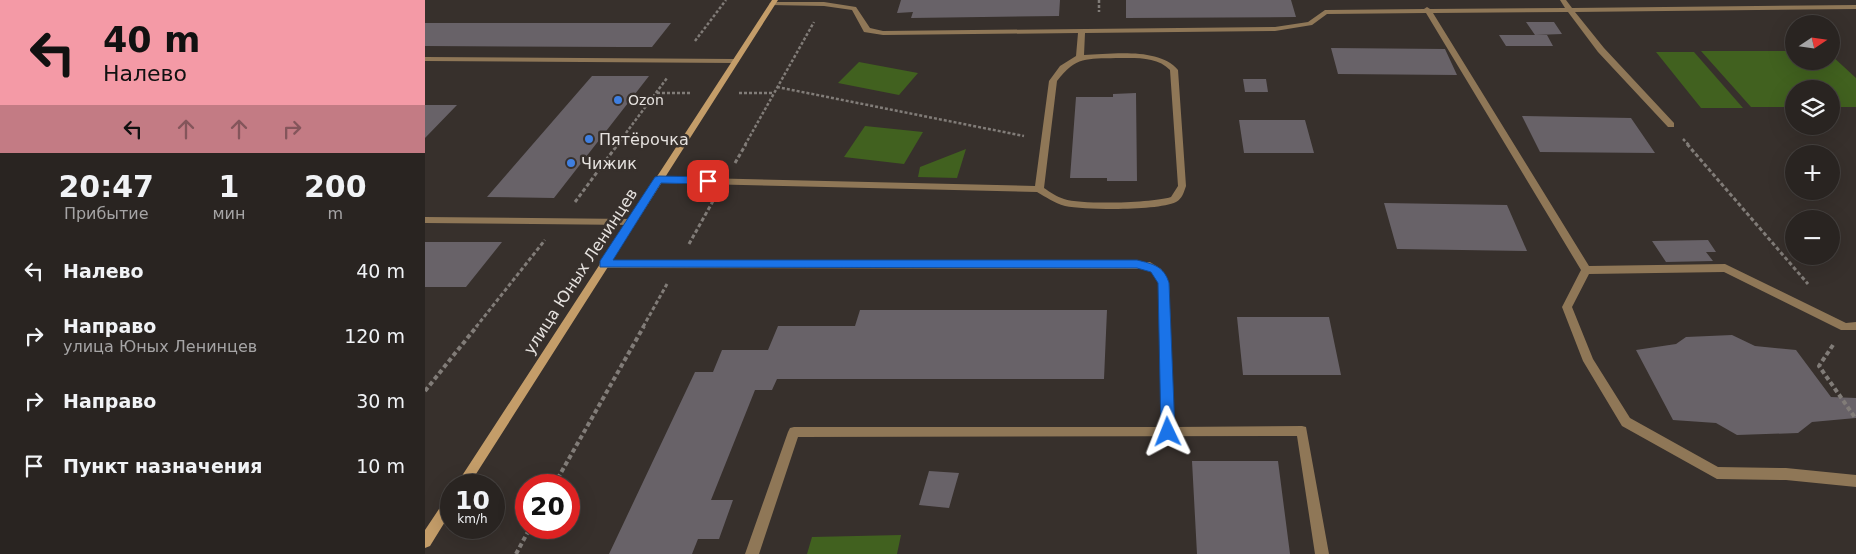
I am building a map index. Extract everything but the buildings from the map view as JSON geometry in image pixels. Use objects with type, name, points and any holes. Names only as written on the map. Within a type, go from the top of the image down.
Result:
[{"type":"main road","name":"улица Юных Ленинцев","points":[[469,474],[773,2]]},
{"type":"main road","points":[[425,542],[440,518]]},
{"type":"lane","points":[[1563,0],[1601,50],[1671,125]]},
{"type":"lane","points":[[773,2],[824,4],[854,8],[867,30],[883,33],[1275,29],[1310,24],[1325,12],[1427,9],[1856,8]]},
{"type":"lane","points":[[1427,9],[1586,270]]},
{"type":"lane","points":[[1080,57],[1082,32]]},
{"type":"lane","points":[[659,180],[1039,189],[1059,201],[1078,204],[1154,204],[1174,199],[1180,192],[1181,186],[1173,70],[1171,65],[1166,61],[1150,57],[1080,57],[1063,68],[1053,82],[1039,189]]},
{"type":"lane","points":[[425,59],[735,61]]},
{"type":"lane","points":[[425,220],[631,222]]},
{"type":"lane","points":[[604,264],[1147,265],[1161,275],[1164,283],[1168,432]]},
{"type":"lane","points":[[1586,270],[1725,268],[1845,327],[1856,326]]},
{"type":"lane","points":[[1586,270],[1567,307],[1588,360],[1626,422],[1717,473],[1787,474],[1856,481]]},
{"type":"lane","points":[[752,554],[794,432],[1302,431],[1322,554]]},
{"type":"path","points":[[560,474],[824,4]]},
{"type":"path","points":[[777,87],[1045,140]]},
{"type":"path","points":[[1671,125],[1813,289]]},
{"type":"path","points":[[1845,327],[1819,366],[1856,419]]},
{"type":"path","points":[[515,554],[524,539]]},
{"type":"green space","points":[[1701,51],[1785,51],[1785,70],[1840,70],[1840,63],[1856,78],[1856,107],[1840,107],[1840,80],[1785,80],[1785,107],[1751,107]]},
{"type":"green space","points":[[1656,52],[1694,52],[1743,108],[1701,108]]},
{"type":"green space","points":[[859,62],[918,73],[899,95],[838,83]]},
{"type":"green space","points":[[865,126],[923,132],[904,164],[844,157]]},
{"type":"green space","points":[[966,149],[957,178],[918,177],[920,167]]},
{"type":"green space","points":[[901,535],[897,554],[807,554],[812,537]]},
{"type":"place","name":"Ozon","points":[[618,100]]},
{"type":"place","name":"Пятёрочка","points":[[589,139]]},
{"type":"place","name":"Чижик","points":[[571,163]]},
{"type":"route","points":[[708,181],[659,180],[604,264],[1137,264],[1147,265],[1155,269],[1161,275],[1164,283],[1168,432]]}]
